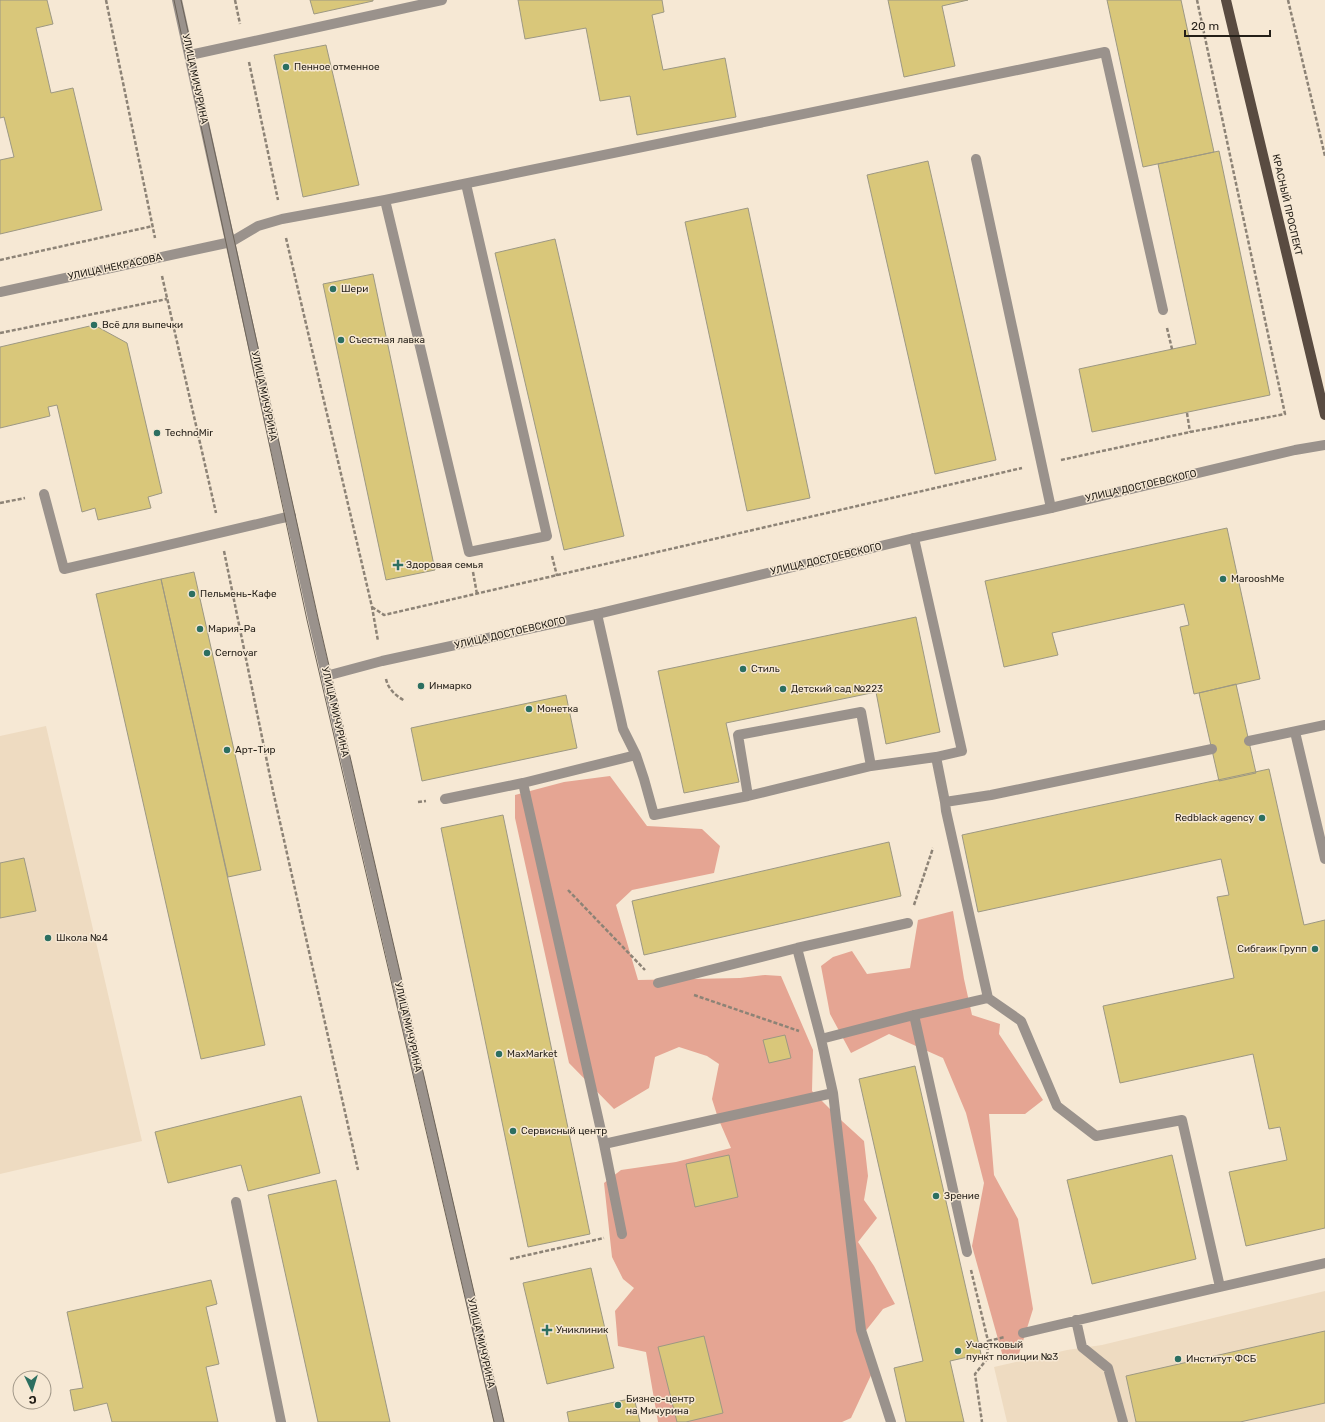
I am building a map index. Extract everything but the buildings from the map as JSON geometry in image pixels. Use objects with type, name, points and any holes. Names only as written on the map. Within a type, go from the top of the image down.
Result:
[{"type":"main road","name":"КРАСНЫЙ ПРОСПЕКТ","points":[[1226,0],[1325,415]]},
{"type":"street","name":"УЛИЦА МИЧУРИНА","points":[[177,0],[326,676],[499,1422]]},
{"type":"street","points":[[190,56],[442,0]]},
{"type":"street","name":"УЛИЦА НЕКРАСОВА","points":[[0,292],[231,242],[258,226],[282,219],[466,184],[1105,52],[1163,310]]},
{"type":"street","points":[[976,160],[1050,508]]},
{"type":"street","points":[[385,200],[469,552],[546,536],[466,184]]},
{"type":"street","name":"УЛИЦА ДОСТОЕВСКОГО","points":[[326,676],[597,614],[914,538],[1050,508],[1295,450],[1325,445]]},
{"type":"street","points":[[44,494],[64,569],[165,547],[220,532],[291,516]]},
{"type":"street","points":[[597,614],[623,729],[636,755],[654,815],[748,796],[871,766],[936,757],[962,751],[914,538]]},
{"type":"street","points":[[748,796],[738,735],[861,712],[871,766]]},
{"type":"street","points":[[1249,741],[1325,726]]},
{"type":"street","points":[[1295,732],[1325,859]]},
{"type":"street","points":[[946,807],[991,795],[1212,749]]},
{"type":"street","points":[[445,799],[523,783],[636,755]]},
{"type":"street","points":[[936,757],[988,998],[1021,1021],[1057,1106],[1096,1136],[1182,1120],[1220,1287]]},
{"type":"street","points":[[523,783],[604,1144],[622,1234]]},
{"type":"street","points":[[658,983],[797,948],[908,923]]},
{"type":"street","points":[[797,948],[821,1039],[833,1093],[861,1330],[889,1422]]},
{"type":"street","points":[[821,1039],[988,998]]},
{"type":"street","points":[[914,1015],[967,1252]]},
{"type":"street","points":[[604,1144],[833,1093]]},
{"type":"street","points":[[236,1202],[278,1421]]},
{"type":"street","points":[[1023,1333],[1325,1263]]},
{"type":"street","points":[[1076,1320],[1082,1347],[1108,1368],[1123,1422]]},
{"type":"path","points":[[106,0],[167,299],[220,532],[273,791],[358,1170]]},
{"type":"path","points":[[235,0],[282,219],[378,637]]},
{"type":"path","points":[[1197,0],[1285,414]]},
{"type":"path","points":[[1288,0],[1325,156]]},
{"type":"path","points":[[0,260],[153,226]]},
{"type":"path","points":[[0,333],[167,299]]},
{"type":"path","points":[[1186,413],[1190,432]]},
{"type":"path","points":[[0,503],[44,494]]},
{"type":"path","points":[[372,607],[384,615],[826,514]]},
{"type":"path","points":[[387,685],[404,701]]},
{"type":"path","points":[[908,923],[946,807]]},
{"type":"path","points":[[510,1259],[622,1234]]},
{"type":"path","points":[[967,1252],[988,1341],[987,1359],[975,1374],[982,1422]]},
{"type":"shaded area","name":"Школа №4","points":[[46,726],[142,1141],[0,1174],[0,736]]},
{"type":"shaded area","points":[[610,776],[647,826],[702,829],[720,846],[714,873],[632,890],[616,905],[638,980],[740,978],[765,975],[781,976],[813,1050],[812,1091],[864,1141],[868,1176],[864,1200],[877,1218],[858,1242],[874,1266],[895,1304],[883,1309],[864,1333],[873,1371],[851,1418],[842,1422],[658,1422],[646,1352],[618,1346],[615,1311],[634,1288],[623,1279],[612,1257],[604,1183],[621,1170],[676,1162],[731,1148],[718,1118],[712,1099],[719,1064],[707,1056],[679,1047],[655,1057],[649,1088],[614,1109],[569,1063],[515,818],[515,795],[564,782]]},
{"type":"shaded area","points":[[953,911],[964,979],[972,1015],[1000,1024],[999,1034],[1043,1100],[1025,1114],[989,1114],[994,1175],[1018,1219],[1033,1309],[1018,1357],[1003,1357],[972,1246],[984,1183],[966,1113],[943,1058],[889,1034],[851,1053],[830,1014],[821,966],[833,957],[852,951],[867,974],[910,968],[918,920]]},
{"type":"shaded area","name":"Институт ФСБ","points":[[1325,1291],[1325,1422],[1007,1422],[994,1367],[1067,1350],[1102,1345]]},
{"type":"tram line","points":[[174,0],[307,620],[494,1422]]},
{"type":"tram line","points":[[181,0],[318,618],[504,1422]]},
{"type":"place","name":"Пенное отменное","points":[[286,67]]},
{"type":"place","name":"Шери","points":[[333,289]]},
{"type":"place","name":"Всё для выпечки","points":[[94,325]]},
{"type":"place","name":"Съестная лавка","points":[[341,340]]},
{"type":"place","name":"TechnoMir","points":[[157,433]]},
{"type":"place","name":"Здоровая семья","points":[[398,565]]},
{"type":"place","name":"MarooshMe","points":[[1223,579]]},
{"type":"place","name":"Пельмень-Кафе","points":[[192,594]]},
{"type":"place","name":"Мария-Ра","points":[[200,629]]},
{"type":"place","name":"Cernovar","points":[[207,653]]},
{"type":"place","name":"Стиль","points":[[743,669]]},
{"type":"place","name":"Инмарко","points":[[421,686]]},
{"type":"place","name":"Детский сад №223","points":[[783,689]]},
{"type":"place","name":"Монетка","points":[[529,709]]},
{"type":"place","name":"Арт-Тир","points":[[227,750]]},
{"type":"place","name":"Redblack agency","points":[[1262,818]]},
{"type":"place","name":"Школа №4","points":[[48,938]]},
{"type":"place","name":"Сибгаик Групп","points":[[1315,949]]},
{"type":"place","name":"MaxMarket","points":[[499,1054]]},
{"type":"place","name":"Сервисный центр","points":[[513,1131]]},
{"type":"place","name":"Зрение","points":[[936,1196]]},
{"type":"place","name":"Униклиник","points":[[547,1330]]},
{"type":"place","name":"Участковый пункт полиции №3","points":[[958,1351]]},
{"type":"place","name":"Институт ФСБ","points":[[1178,1359]]},
{"type":"place","name":"Бизнес-центр на Мичурина","points":[[618,1405]]}]
